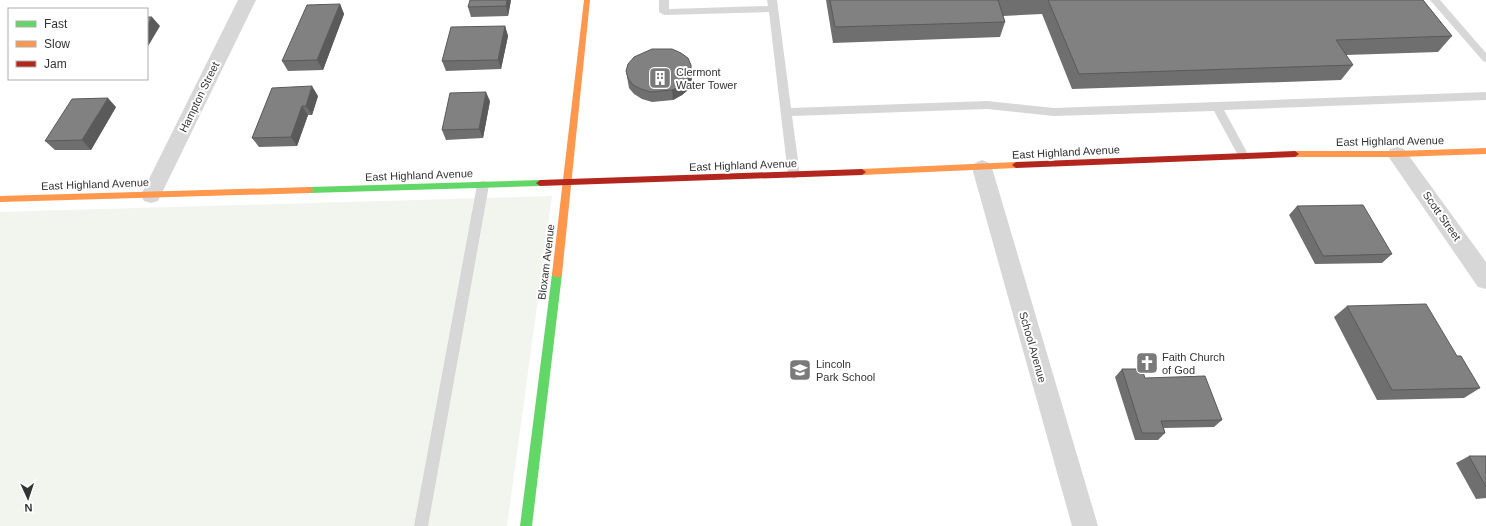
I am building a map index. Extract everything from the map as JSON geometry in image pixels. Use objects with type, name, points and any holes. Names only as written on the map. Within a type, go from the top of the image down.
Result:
[{"type":"street","name":"Hampton Street","points":[[151,195],[247,0]]},
{"type":"street","name":"Bloxam Avenue","points":[[526,526],[568,183],[587,0]]},
{"type":"street","name":"East Highland Avenue","points":[[0,199],[568,183],[982,168],[1244,156],[1486,151]]},
{"type":"street","name":"Scott Street","points":[[1397,154],[1486,280]]},
{"type":"street","name":"School Avenue","points":[[982,168],[1085,526]]},
{"type":"lane","points":[[664,0],[664,12],[773,4],[794,175]]},
{"type":"lane","points":[[1434,0],[1486,59]]},
{"type":"lane","points":[[786,112],[987,105],[1054,112],[1486,96]]},
{"type":"lane","points":[[1217,107],[1244,156]]},
{"type":"lane","points":[[421,526],[483,185]]},
{"type":"shaded area","points":[[552,196],[507,526],[0,526],[0,212]]},
{"type":"building","points":[[470,0],[507,0],[506,6],[468,7]]},
{"type":"building","points":[[830,0],[998,0],[1005,22],[835,27]]},
{"type":"building","points":[[1048,0],[1423,0],[1452,36],[1336,40],[1353,65],[1079,74]]},
{"type":"building","points":[[340,4],[317,60],[282,61],[307,5]]},
{"type":"building","points":[[148,17],[152,17],[148,24]]},
{"type":"building","points":[[505,26],[498,60],[442,61],[451,27]]},
{"type":"building","name":"Clermont Water Tower","points":[[652,49],[672,49],[688,58],[691,65],[691,72],[688,79],[682,86],[672,90],[651,92],[633,85],[628,78],[626,71],[628,64],[634,57]]},
{"type":"building","points":[[312,86],[306,106],[302,106],[291,137],[252,138],[272,88]]},
{"type":"building","points":[[486,92],[479,129],[442,130],[450,93]]},
{"type":"building","points":[[108,98],[82,140],[45,141],[72,99]]},
{"type":"building","points":[[1363,205],[1392,254],[1323,256],[1297,206]]},
{"type":"building","points":[[1426,304],[1457,356],[1461,356],[1480,388],[1392,390],[1347,306]]},
{"type":"building","points":[[1122,369],[1142,369],[1145,378],[1205,376],[1222,420],[1161,421],[1165,433],[1142,433]]},
{"type":"building","points":[[1469,456],[1486,456],[1486,487]]},
{"type":"traffic: fast","points":[[310,190],[540,183]]},
{"type":"traffic: fast","points":[[526,526],[557,274]]},
{"type":"traffic: slow","points":[[557,274],[587,0]]},
{"type":"traffic: slow","points":[[1295,154],[1397,154],[1486,151]]},
{"type":"traffic: slow","points":[[862,172],[1016,165]]},
{"type":"traffic: slow","points":[[0,199],[310,190]]},
{"type":"traffic: jam","points":[[1016,165],[1295,154]]},
{"type":"traffic: jam","points":[[540,183],[862,172]]},
{"type":"place","name":"Clermont Water Tower","points":[[660,78]]},
{"type":"place","name":"Faith Church of God","points":[[1147,363]]},
{"type":"place","name":"Lincoln Park School","points":[[800,370]]}]
